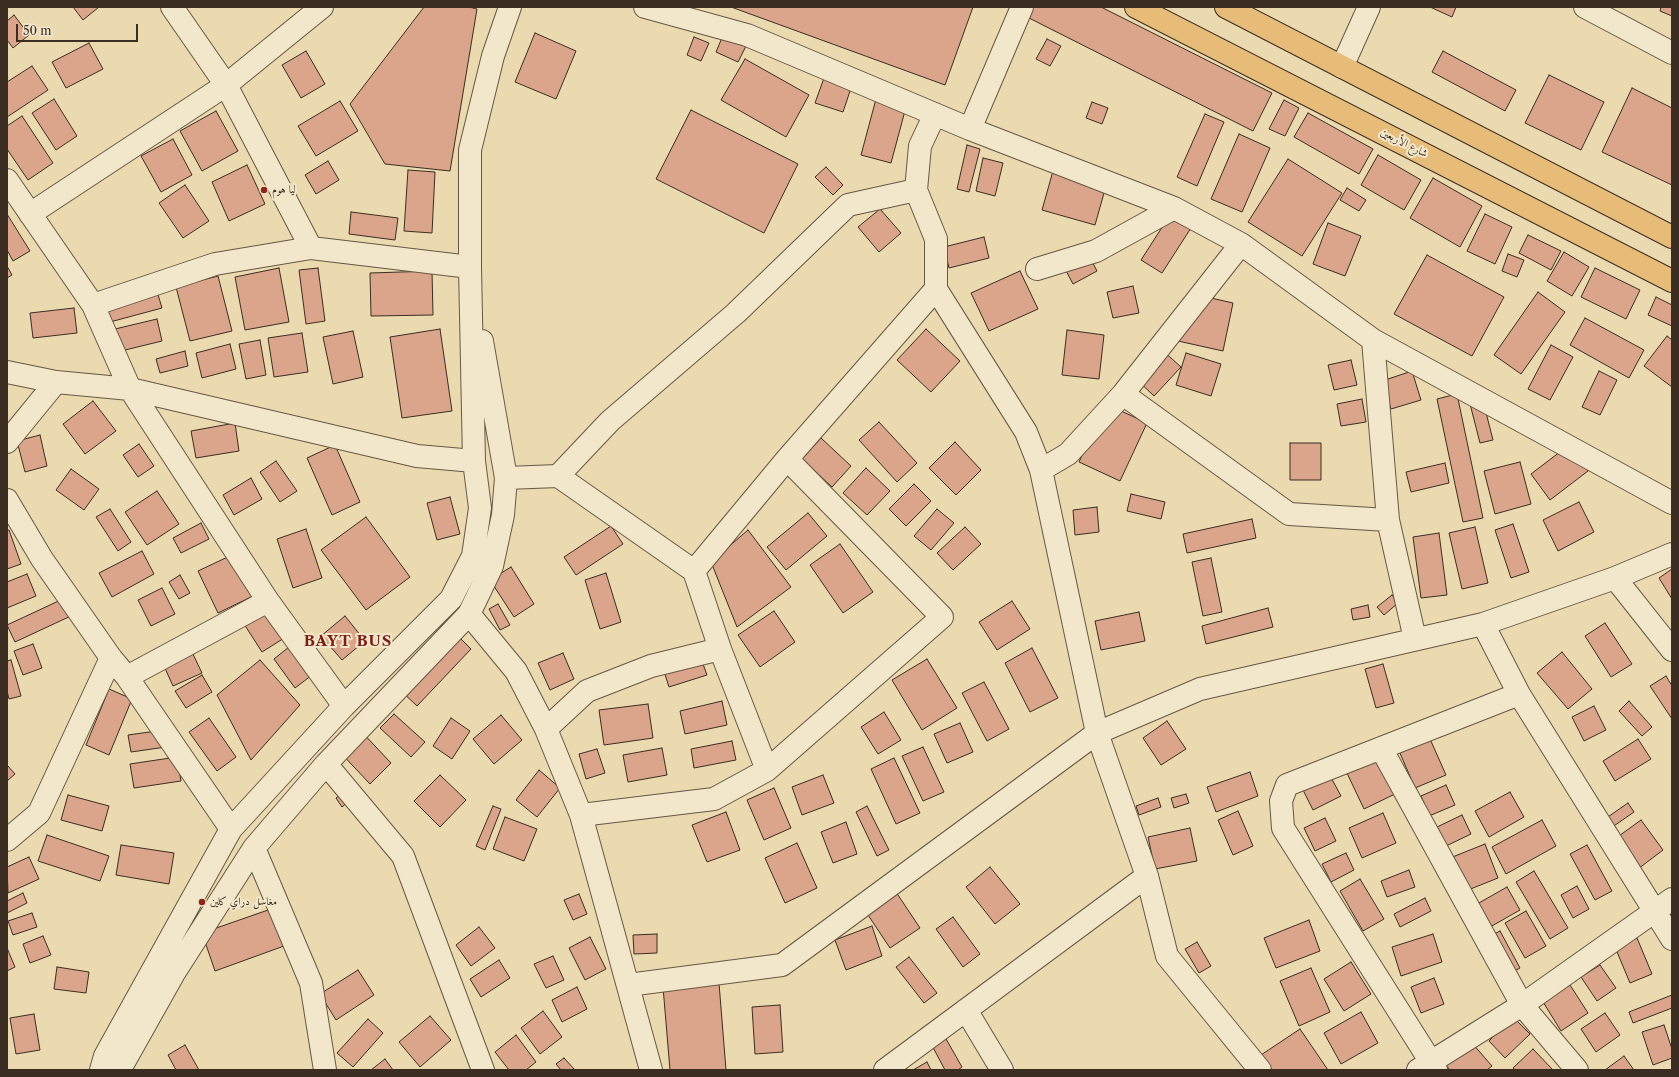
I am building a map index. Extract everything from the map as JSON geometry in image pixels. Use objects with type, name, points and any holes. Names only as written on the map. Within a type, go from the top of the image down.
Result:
[{"type":"main road","name":"شارع الأربعين","points":[[1136,7],[1672,281]]},
{"type":"main road","points":[[1226,7],[1672,237]]},
{"type":"street","points":[[172,7],[226,85],[310,248]]},
{"type":"street","points":[[30,214],[226,85],[322,7]]},
{"type":"street","points":[[101,1070],[105,1056],[231,829],[344,706],[451,599],[473,556],[480,508],[474,461],[470,267],[470,150],[493,56],[510,7]]},
{"type":"street","points":[[645,7],[747,35],[970,129],[1174,208],[1241,244],[1373,340],[1672,503]]},
{"type":"street","points":[[970,129],[1022,7]]},
{"type":"street","points":[[1342,67],[1369,7]]},
{"type":"street","points":[[1585,7],[1672,53]]},
{"type":"street","points":[[935,114],[920,146],[916,190],[936,239],[936,289],[1026,432],[1041,470],[1097,733],[1147,876],[1167,956],[1260,1070]]},
{"type":"street","points":[[7,180],[94,304],[130,389],[268,601],[344,706]]},
{"type":"street","points":[[558,476],[610,421],[736,313],[848,205],[916,190]]},
{"type":"street","points":[[1037,270],[1096,251],[1174,208]]},
{"type":"street","points":[[1041,470],[1068,454],[1123,394],[1241,244]]},
{"type":"street","points":[[94,304],[215,264],[310,248],[470,267]]},
{"type":"street","points":[[115,1070],[124,1062],[174,973],[254,848],[326,764],[469,614],[492,566],[503,515],[506,478],[470,267]]},
{"type":"street","points":[[694,571],[787,459],[936,289]]},
{"type":"street","points":[[1373,340],[1388,520],[1415,638]]},
{"type":"street","points":[[7,372],[56,382],[130,389],[417,456],[474,461]]},
{"type":"street","points":[[7,442],[56,382]]},
{"type":"street","points":[[1123,394],[1289,514],[1388,520]]},
{"type":"street","points":[[581,815],[714,799],[767,770],[942,617],[787,459]]},
{"type":"street","points":[[506,478],[558,476],[694,571],[720,649],[767,770]]},
{"type":"street","points":[[7,500],[42,559],[111,658],[127,677],[231,829]]},
{"type":"street","points":[[628,985],[782,965],[1097,733],[1200,689],[1415,638],[1483,624],[1614,578],[1672,554]]},
{"type":"street","points":[[1614,578],[1672,650]]},
{"type":"street","points":[[127,677],[268,601]]},
{"type":"street","points":[[469,614],[516,672],[546,730],[581,815],[651,1070]]},
{"type":"street","points":[[1483,624],[1519,694],[1672,939]]},
{"type":"street","points":[[546,730],[586,691],[651,666],[720,649]]},
{"type":"street","points":[[7,840],[39,813],[111,658]]},
{"type":"street","points":[[1519,694],[1288,785],[1281,801],[1283,828],[1428,1068],[1522,1005],[1672,899]]},
{"type":"street","points":[[1381,748],[1522,1005],[1576,1070]]},
{"type":"street","points":[[326,764],[403,856],[483,1070]]},
{"type":"street","points":[[254,848],[311,983],[324,1070]]},
{"type":"street","points":[[885,1070],[1147,876]]},
{"type":"street","points":[[966,1010],[1002,1070]]},
{"type":"building","points":[[73,7],[99,7],[83,20]]},
{"type":"building","points":[[424,7],[469,7],[477,9],[450,171],[385,164],[350,104]]},
{"type":"building","points":[[731,7],[973,7],[945,85]]},
{"type":"building","points":[[1032,7],[1101,7],[1272,93],[1253,131],[1027,17]]},
{"type":"building","points":[[1430,7],[1456,7],[1452,17]]},
{"type":"building","points":[[1661,7],[1672,7],[1672,16],[1660,11]]},
{"type":"building","points":[[14,15],[29,35],[13,48],[7,40],[7,21]]},
{"type":"building","points":[[535,33],[576,51],[556,99],[515,82]]},
{"type":"building","points":[[724,33],[747,44],[738,62],[716,52]]},
{"type":"building","points":[[694,37],[709,43],[701,61],[687,55]]},
{"type":"building","points":[[1047,39],[1061,46],[1050,66],[1036,59]]},
{"type":"building","points":[[89,43],[103,69],[66,88],[52,62]]},
{"type":"building","points":[[306,51],[325,84],[301,98],[282,65]]},
{"type":"building","points":[[1443,51],[1516,90],[1505,111],[1432,72]]},
{"type":"building","points":[[745,59],[809,95],[786,137],[721,100]]},
{"type":"building","points":[[32,66],[48,90],[7,117],[7,82]]},
{"type":"building","points":[[1549,75],[1604,102],[1581,150],[1525,123]]},
{"type":"building","points":[[824,78],[851,88],[843,112],[815,103]]},
{"type":"building","points":[[1632,88],[1672,108],[1672,185],[1602,152]]},
{"type":"building","points":[[54,99],[77,136],[56,150],[32,113]]},
{"type":"building","points":[[876,99],[906,107],[891,163],[861,155]]},
{"type":"building","points":[[1284,100],[1299,108],[1285,136],[1269,129]]},
{"type":"building","points":[[340,101],[358,131],[316,156],[298,126]]},
{"type":"building","points":[[1092,102],[1108,108],[1102,124],[1086,118]]},
{"type":"building","points":[[691,110],[798,164],[764,233],[656,179]]},
{"type":"building","points":[[216,111],[238,151],[202,171],[180,131]]},
{"type":"building","points":[[1308,113],[1373,149],[1359,174],[1294,137]]},
{"type":"building","points":[[1205,114],[1224,122],[1197,186],[1177,177]]},
{"type":"building","points":[[22,116],[53,163],[28,180],[7,149],[7,126]]},
{"type":"building","points":[[1239,134],[1270,148],[1242,212],[1211,199]]},
{"type":"building","points":[[173,139],[192,175],[161,192],[141,156]]},
{"type":"building","points":[[967,145],[980,149],[969,192],[957,189]]},
{"type":"building","points":[[1378,155],[1421,180],[1404,210],[1361,185]]},
{"type":"building","points":[[983,158],[1003,163],[995,196],[976,191]]},
{"type":"building","points":[[1288,159],[1342,193],[1302,256],[1248,222]]},
{"type":"building","points":[[328,161],[339,180],[316,194],[305,175]]},
{"type":"building","points":[[247,165],[265,204],[229,221],[212,182]]},
{"type":"building","points":[[826,167],[843,185],[833,195],[815,177]]},
{"type":"building","points":[[408,170],[435,172],[432,233],[404,231]]},
{"type":"building","points":[[1053,171],[1106,186],[1095,225],[1042,210]]},
{"type":"building","points":[[1433,178],[1482,206],[1460,247],[1410,218]]},
{"type":"building","points":[[185,185],[209,221],[183,238],[159,203]]},
{"type":"building","points":[[1347,188],[1366,200],[1359,211],[1340,200]]},
{"type":"building","points":[[880,209],[901,233],[879,252],[858,227]]},
{"type":"building","points":[[351,212],[398,218],[395,240],[349,234]]},
{"type":"building","points":[[7,214],[30,251],[13,261],[7,250]]},
{"type":"building","points":[[1485,214],[1512,227],[1495,264],[1467,251]]},
{"type":"building","points":[[1170,215],[1191,228],[1162,273],[1141,260]]},
{"type":"building","points":[[1328,223],[1361,236],[1345,276],[1313,264]]},
{"type":"building","points":[[1528,235],[1561,251],[1551,270],[1519,253]]},
{"type":"building","points":[[984,237],[989,258],[949,268],[944,247]]},
{"type":"building","points":[[1085,248],[1097,271],[1073,284],[1061,261]]},
{"type":"building","points":[[1564,252],[1589,267],[1572,296],[1547,281]]},
{"type":"building","points":[[1508,254],[1524,260],[1517,277],[1502,271]]},
{"type":"building","points":[[1427,255],[1504,297],[1472,356],[1394,314]]},
{"type":"building","points":[[7,266],[12,275],[7,278]]},
{"type":"building","points":[[279,268],[289,322],[245,330],[235,277]]},
{"type":"building","points":[[318,268],[325,321],[306,324],[299,270]]},
{"type":"building","points":[[1595,268],[1640,290],[1626,319],[1581,297]]},
{"type":"building","points":[[432,271],[433,315],[371,316],[370,273]]},
{"type":"building","points":[[1020,271],[1038,309],[989,331],[971,293]]},
{"type":"building","points":[[218,276],[232,331],[190,341],[176,287]]},
{"type":"building","points":[[154,281],[162,308],[110,322],[102,295]]},
{"type":"building","points":[[1133,286],[1139,313],[1113,318],[1107,292]]},
{"type":"building","points":[[1538,292],[1565,312],[1521,374],[1494,355]]},
{"type":"building","points":[[1189,293],[1233,303],[1223,351],[1178,341]]},
{"type":"building","points":[[1656,297],[1672,305],[1672,326],[1648,315]]},
{"type":"building","points":[[74,308],[77,333],[33,338],[30,313]]},
{"type":"building","points":[[1585,318],[1644,350],[1629,378],[1570,345]]},
{"type":"building","points":[[157,319],[162,341],[121,351],[115,329]]},
{"type":"building","points":[[440,329],[452,411],[402,418],[390,337]]},
{"type":"building","points":[[926,329],[960,361],[931,392],[897,360]]},
{"type":"building","points":[[1067,330],[1104,335],[1099,379],[1062,375]]},
{"type":"building","points":[[353,331],[363,377],[333,384],[323,337]]},
{"type":"building","points":[[302,333],[308,372],[274,377],[268,338]]},
{"type":"building","points":[[1667,336],[1672,340],[1672,387],[1644,366]]},
{"type":"building","points":[[260,340],[266,375],[246,379],[239,344]]},
{"type":"building","points":[[230,344],[236,369],[202,378],[196,353]]},
{"type":"building","points":[[1551,345],[1573,357],[1550,400],[1528,389]]},
{"type":"building","points":[[1161,349],[1181,367],[1154,396],[1134,377]]},
{"type":"building","points":[[185,351],[188,366],[160,373],[156,359]]},
{"type":"building","points":[[1186,353],[1221,364],[1211,396],[1176,385]]},
{"type":"building","points":[[1351,360],[1357,385],[1334,390],[1328,365]]},
{"type":"building","points":[[1412,371],[1421,400],[1391,409],[1382,381]]},
{"type":"building","points":[[1599,371],[1617,380],[1600,415],[1582,407]]},
{"type":"building","points":[[1481,393],[1493,440],[1480,443],[1468,396]]},
{"type":"building","points":[[1457,394],[1483,518],[1463,522],[1437,399]]},
{"type":"building","points":[[1362,399],[1366,422],[1341,426],[1337,404]]},
{"type":"building","points":[[93,401],[116,431],[85,454],[63,424]]},
{"type":"building","points":[[1106,404],[1147,423],[1120,481],[1079,462]]},
{"type":"building","points":[[879,422],[917,463],[897,482],[859,440]]},
{"type":"building","points":[[235,423],[239,451],[196,458],[191,431]]},
{"type":"building","points":[[40,435],[47,466],[25,472],[17,441]]},
{"type":"building","points":[[821,438],[851,466],[832,487],[802,459]]},
{"type":"building","points":[[955,442],[981,470],[956,495],[929,468]]},
{"type":"building","points":[[1290,443],[1321,443],[1321,480],[1290,480]]},
{"type":"building","points":[[139,444],[154,466],[138,477],[123,455]]},
{"type":"building","points":[[335,445],[360,502],[332,515],[307,458]]},
{"type":"building","points":[[1569,445],[1588,471],[1550,500],[1531,474]]},
{"type":"building","points":[[276,461],[297,491],[280,502],[260,472]]},
{"type":"building","points":[[1520,462],[1531,504],[1495,514],[1484,471]]},
{"type":"building","points":[[1445,463],[1449,483],[1411,492],[1406,472]]},
{"type":"building","points":[[866,468],[890,491],[867,515],[843,493]]},
{"type":"building","points":[[71,469],[99,489],[84,510],[56,490]]},
{"type":"building","points":[[251,478],[262,499],[234,515],[223,495]]},
{"type":"building","points":[[914,484],[931,501],[906,526],[889,509]]},
{"type":"building","points":[[157,491],[179,524],[147,545],[125,512]]},
{"type":"building","points":[[1131,494],[1165,502],[1161,519],[1127,511]]},
{"type":"building","points":[[450,497],[460,534],[437,540],[427,503]]},
{"type":"building","points":[[1579,502],[1594,532],[1558,551],[1543,520]]},
{"type":"building","points":[[1097,507],[1099,532],[1075,535],[1073,510]]},
{"type":"building","points":[[110,509],[131,542],[118,551],[96,517]]},
{"type":"building","points":[[937,509],[954,523],[931,550],[914,536]]},
{"type":"building","points":[[808,513],[827,536],[786,570],[767,547]]},
{"type":"building","points":[[366,517],[410,577],[366,610],[321,550]]},
{"type":"building","points":[[1252,519],[1256,538],[1187,553],[1183,534]]},
{"type":"building","points":[[201,523],[209,539],[181,553],[173,538]]},
{"type":"building","points":[[1513,524],[1529,572],[1511,578],[1495,530]]},
{"type":"building","points":[[611,526],[623,544],[576,575],[564,557]]},
{"type":"building","points":[[965,527],[981,544],[953,570],[937,553]]},
{"type":"building","points":[[1475,527],[1488,583],[1462,589],[1449,533]]},
{"type":"building","points":[[306,529],[322,578],[293,588],[277,539]]},
{"type":"building","points":[[7,530],[9,530],[21,564],[7,569]]},
{"type":"building","points":[[748,530],[791,587],[737,627],[711,562]]},
{"type":"building","points":[[1439,533],[1447,595],[1421,598],[1413,537]]},
{"type":"building","points":[[840,544],[873,592],[843,613],[810,565]]},
{"type":"building","points":[[142,551],[154,574],[112,597],[99,573]]},
{"type":"building","points":[[234,554],[253,596],[218,613],[198,571]]},
{"type":"building","points":[[1211,558],[1222,612],[1203,616],[1192,562]]},
{"type":"building","points":[[511,567],[534,604],[514,617],[490,580]]},
{"type":"building","points":[[1672,569],[1672,599],[1659,578]]},
{"type":"building","points":[[606,573],[621,622],[600,629],[585,580]]},
{"type":"building","points":[[27,574],[36,596],[7,608],[7,582]]},
{"type":"building","points":[[180,575],[190,593],[179,599],[169,582]]},
{"type":"building","points":[[162,588],[175,614],[151,626],[138,600]]},
{"type":"building","points":[[1392,595],[1398,603],[1384,615],[1377,607]]},
{"type":"building","points":[[65,598],[73,615],[15,642],[7,625]]},
{"type":"building","points":[[1012,601],[1030,629],[997,650],[979,622]]},
{"type":"building","points":[[498,604],[510,625],[500,630],[489,609]]},
{"type":"building","points":[[1368,605],[1370,617],[1353,620],[1351,609]]},
{"type":"building","points":[[271,607],[289,635],[262,652],[244,624]]},
{"type":"building","points":[[1268,608],[1273,627],[1206,644],[1202,626]]},
{"type":"building","points":[[774,611],[795,642],[760,667],[738,635]]},
{"type":"building","points":[[1139,612],[1145,641],[1101,650],[1095,621]]},
{"type":"building","points":[[345,616],[365,641],[342,660],[321,636]]},
{"type":"building","points":[[1605,623],[1632,664],[1611,677],[1585,636]]},
{"type":"building","points":[[454,632],[471,649],[417,706],[399,689]]},
{"type":"building","points":[[294,643],[316,672],[295,688],[274,659]]},
{"type":"building","points":[[33,644],[42,668],[23,675],[14,651]]},
{"type":"building","points":[[1032,648],[1058,698],[1030,712],[1005,663]]},
{"type":"building","points":[[192,652],[202,673],[173,686],[164,666]]},
{"type":"building","points":[[1562,652],[1592,689],[1568,709],[1537,673]]},
{"type":"building","points":[[563,653],[574,679],[550,690],[538,663]]},
{"type":"building","points":[[699,653],[707,675],[669,687],[662,665]]},
{"type":"building","points":[[927,659],[957,708],[922,730],[892,680]]},
{"type":"building","points":[[11,660],[21,696],[9,699],[7,691],[7,661]]},
{"type":"building","points":[[260,660],[300,705],[251,760],[217,695]]},
{"type":"building","points":[[1383,664],[1394,703],[1376,708],[1365,669]]},
{"type":"building","points":[[202,675],[212,692],[186,708],[175,691]]},
{"type":"building","points":[[1666,676],[1672,686],[1672,719],[1650,686]]},
{"type":"building","points":[[984,682],[1009,729],[987,741],[962,693]]},
{"type":"building","points":[[109,689],[132,699],[109,755],[86,745]]},
{"type":"building","points":[[722,701],[727,725],[685,734],[680,711]]},
{"type":"building","points":[[1629,701],[1652,727],[1642,736],[1619,711]]},
{"type":"building","points":[[648,704],[653,738],[604,745],[599,710]]},
{"type":"building","points":[[1594,706],[1606,730],[1584,741],[1572,717]]},
{"type":"building","points":[[884,712],[901,740],[878,754],[861,727]]},
{"type":"building","points":[[394,714],[425,742],[411,757],[380,728]]},
{"type":"building","points":[[501,715],[522,740],[494,764],[473,739]]},
{"type":"building","points":[[209,718],[236,757],[217,771],[189,732]]},
{"type":"building","points":[[451,718],[470,731],[452,759],[433,746]]},
{"type":"building","points":[[1167,721],[1186,749],[1161,765],[1143,738]]},
{"type":"building","points":[[960,723],[973,752],[947,763],[934,734]]},
{"type":"building","points":[[1423,723],[1446,775],[1415,788],[1393,737]]},
{"type":"building","points":[[359,729],[391,763],[370,784],[338,750]]},
{"type":"building","points":[[164,730],[166,747],[131,752],[128,735]]},
{"type":"building","points":[[1638,739],[1651,759],[1615,781],[1603,761]]},
{"type":"building","points":[[732,741],[736,760],[694,768],[691,749]]},
{"type":"building","points":[[923,747],[944,792],[923,801],[902,756]]},
{"type":"building","points":[[662,748],[667,775],[628,782],[623,755]]},
{"type":"building","points":[[597,749],[605,773],[586,779],[579,754]]},
{"type":"building","points":[[1377,756],[1395,794],[1364,809],[1346,771]]},
{"type":"building","points":[[177,757],[181,781],[134,788],[130,764]]},
{"type":"building","points":[[894,758],[920,813],[896,824],[871,769]]},
{"type":"building","points":[[7,765],[15,774],[7,781]]},
{"type":"building","points":[[539,770],[560,788],[537,817],[516,800]]},
{"type":"building","points":[[1250,772],[1258,796],[1216,812],[1207,787]]},
{"type":"building","points":[[1328,772],[1341,796],[1313,810],[1301,786]]},
{"type":"building","points":[[440,775],[466,800],[440,827],[414,801]]},
{"type":"building","points":[[823,775],[834,803],[802,815],[792,787]]},
{"type":"building","points":[[1446,785],[1455,805],[1429,816],[1421,796]]},
{"type":"building","points":[[774,788],[791,828],[764,840],[747,800]]},
{"type":"building","points":[[346,790],[353,798],[342,807],[336,798]]},
{"type":"building","points":[[1510,792],[1524,817],[1489,837],[1475,811]]},
{"type":"building","points":[[1186,794],[1189,803],[1174,808],[1171,798]]},
{"type":"building","points":[[68,795],[109,806],[102,831],[61,820]]},
{"type":"building","points":[[1158,798],[1161,807],[1139,815],[1136,806]]},
{"type":"building","points":[[1628,803],[1634,812],[1608,830],[1602,821]]},
{"type":"building","points":[[493,806],[501,809],[485,850],[476,846]]},
{"type":"building","points":[[867,806],[889,850],[877,856],[856,812]]},
{"type":"building","points":[[1238,811],[1253,846],[1233,855],[1218,820]]},
{"type":"building","points":[[726,812],[740,850],[707,862],[692,825]]},
{"type":"building","points":[[1383,813],[1396,843],[1362,858],[1349,828]]},
{"type":"building","points":[[1462,815],[1471,834],[1446,846],[1437,827]]},
{"type":"building","points":[[505,817],[537,829],[524,861],[493,849]]},
{"type":"building","points":[[1325,818],[1336,841],[1315,851],[1304,828]]},
{"type":"building","points":[[1542,820],[1556,846],[1506,874],[1492,847]]},
{"type":"building","points":[[1641,820],[1663,850],[1634,872],[1612,841]]},
{"type":"building","points":[[846,822],[857,854],[833,863],[821,832]]},
{"type":"building","points":[[1190,828],[1197,861],[1155,869],[1148,837]]},
{"type":"building","points":[[47,835],[109,856],[100,881],[38,861]]},
{"type":"building","points":[[797,843],[817,888],[785,903],[765,858]]},
{"type":"building","points":[[1485,844],[1498,878],[1463,892],[1450,858]]},
{"type":"building","points":[[121,845],[174,853],[169,884],[116,875]]},
{"type":"building","points":[[1587,845],[1612,891],[1595,900],[1570,854]]},
{"type":"building","points":[[1346,853],[1354,870],[1331,882],[1322,864]]},
{"type":"building","points":[[29,857],[39,879],[8,893],[7,867]]},
{"type":"building","points":[[990,867],[1020,904],[995,924],[966,887]]},
{"type":"building","points":[[1409,870],[1415,887],[1387,897],[1381,881]]},
{"type":"building","points":[[1534,871],[1568,928],[1550,939],[1516,882]]},
{"type":"building","points":[[1360,879],[1384,919],[1363,931],[1340,891]]},
{"type":"building","points":[[1577,886],[1589,909],[1573,918],[1561,895]]},
{"type":"building","points":[[1507,887],[1520,910],[1483,931],[1470,908]]},
{"type":"building","points":[[896,892],[920,928],[890,948],[866,912]]},
{"type":"building","points":[[23,893],[27,903],[7,913],[7,901]]},
{"type":"building","points":[[579,894],[587,914],[573,920],[564,900]]},
{"type":"building","points":[[1425,898],[1431,911],[1400,927],[1394,914]]},
{"type":"building","points":[[271,909],[284,946],[215,971],[202,933]]},
{"type":"building","points":[[1526,911],[1546,946],[1525,958],[1505,923]]},
{"type":"building","points":[[32,913],[37,927],[13,935],[8,921]]},
{"type":"building","points":[[953,917],[980,954],[963,967],[936,929]]},
{"type":"building","points":[[1309,920],[1320,951],[1276,968],[1264,938]]},
{"type":"building","points":[[872,926],[882,956],[846,970],[835,940]]},
{"type":"building","points":[[479,927],[495,948],[471,966],[456,945]]},
{"type":"building","points":[[1500,931],[1520,968],[1501,978],[1481,941]]},
{"type":"building","points":[[657,934],[657,953],[634,954],[633,935]]},
{"type":"building","points":[[1433,934],[1442,962],[1401,976],[1392,947]]},
{"type":"building","points":[[43,936],[51,955],[30,963],[23,944]]},
{"type":"building","points":[[590,937],[606,969],[585,980],[569,948]]},
{"type":"building","points":[[1637,938],[1652,974],[1630,983],[1615,947]]},
{"type":"building","points":[[1197,942],[1211,966],[1199,973],[1185,949]]},
{"type":"building","points":[[7,948],[15,967],[7,971]]},
{"type":"building","points":[[553,956],[564,980],[546,988],[534,964]]},
{"type":"building","points":[[909,957],[937,993],[924,1003],[896,967]]},
{"type":"building","points":[[499,960],[510,978],[481,997],[470,979]]},
{"type":"building","points":[[1351,962],[1371,994],[1344,1011],[1324,979]]},
{"type":"building","points":[[1600,965],[1616,988],[1597,1001],[1581,977]]},
{"type":"building","points":[[57,967],[89,972],[86,993],[54,989]]},
{"type":"building","points":[[1311,968],[1330,1012],[1299,1026],[1280,981]]},
{"type":"building","points":[[358,970],[374,995],[336,1020],[320,994]]},
{"type":"building","points":[[1434,978],[1444,1004],[1421,1013],[1411,987]]},
{"type":"building","points":[[719,983],[726,1070],[670,1070],[663,987]]},
{"type":"building","points":[[1570,985],[1588,1013],[1561,1031],[1543,1002]]},
{"type":"building","points":[[577,987],[587,1009],[562,1022],[552,1000]]},
{"type":"building","points":[[1672,995],[1672,1008],[1633,1023],[1629,1012]]},
{"type":"building","points":[[780,1005],[783,1052],[755,1054],[752,1007]]},
{"type":"building","points":[[543,1011],[562,1037],[540,1054],[521,1028]]},
{"type":"building","points":[[1361,1012],[1378,1043],[1341,1064],[1324,1033]]},
{"type":"building","points":[[1605,1013],[1620,1035],[1596,1052],[1581,1029]]},
{"type":"building","points":[[34,1014],[40,1050],[16,1054],[10,1018]]},
{"type":"building","points":[[430,1016],[451,1040],[420,1067],[399,1042]]},
{"type":"building","points":[[1513,1017],[1530,1034],[1505,1058],[1489,1041]]},
{"type":"building","points":[[368,1019],[383,1033],[353,1067],[337,1053]]},
{"type":"building","points":[[1664,1025],[1672,1049],[1672,1058],[1653,1065],[1642,1032]]},
{"type":"building","points":[[1300,1029],[1328,1070],[1267,1070],[1258,1057]]},
{"type":"building","points":[[941,1030],[962,1067],[958,1070],[945,1070],[928,1038]]},
{"type":"building","points":[[516,1035],[536,1062],[526,1070],[509,1070],[495,1052]]},
{"type":"building","points":[[1472,1043],[1492,1066],[1487,1070],[1450,1070],[1446,1065]]},
{"type":"building","points":[[185,1045],[199,1070],[176,1070],[168,1055]]},
{"type":"building","points":[[1533,1049],[1553,1070],[1515,1070],[1513,1068]]},
{"type":"building","points":[[1624,1056],[1634,1070],[1605,1070]]},
{"type":"building","points":[[564,1058],[575,1070],[561,1070],[556,1064]]},
{"type":"building","points":[[385,1059],[393,1070],[371,1070]]},
{"type":"building","points":[[927,1062],[931,1070],[913,1070]]},
{"type":"place","name":"ليا هوم","points":[[264,190]]},
{"type":"place","name":"مغاسل دراي كلين","points":[[202,902]]},
{"type":"district","name":"BAYT BUS","points":[[348,642]]}]
